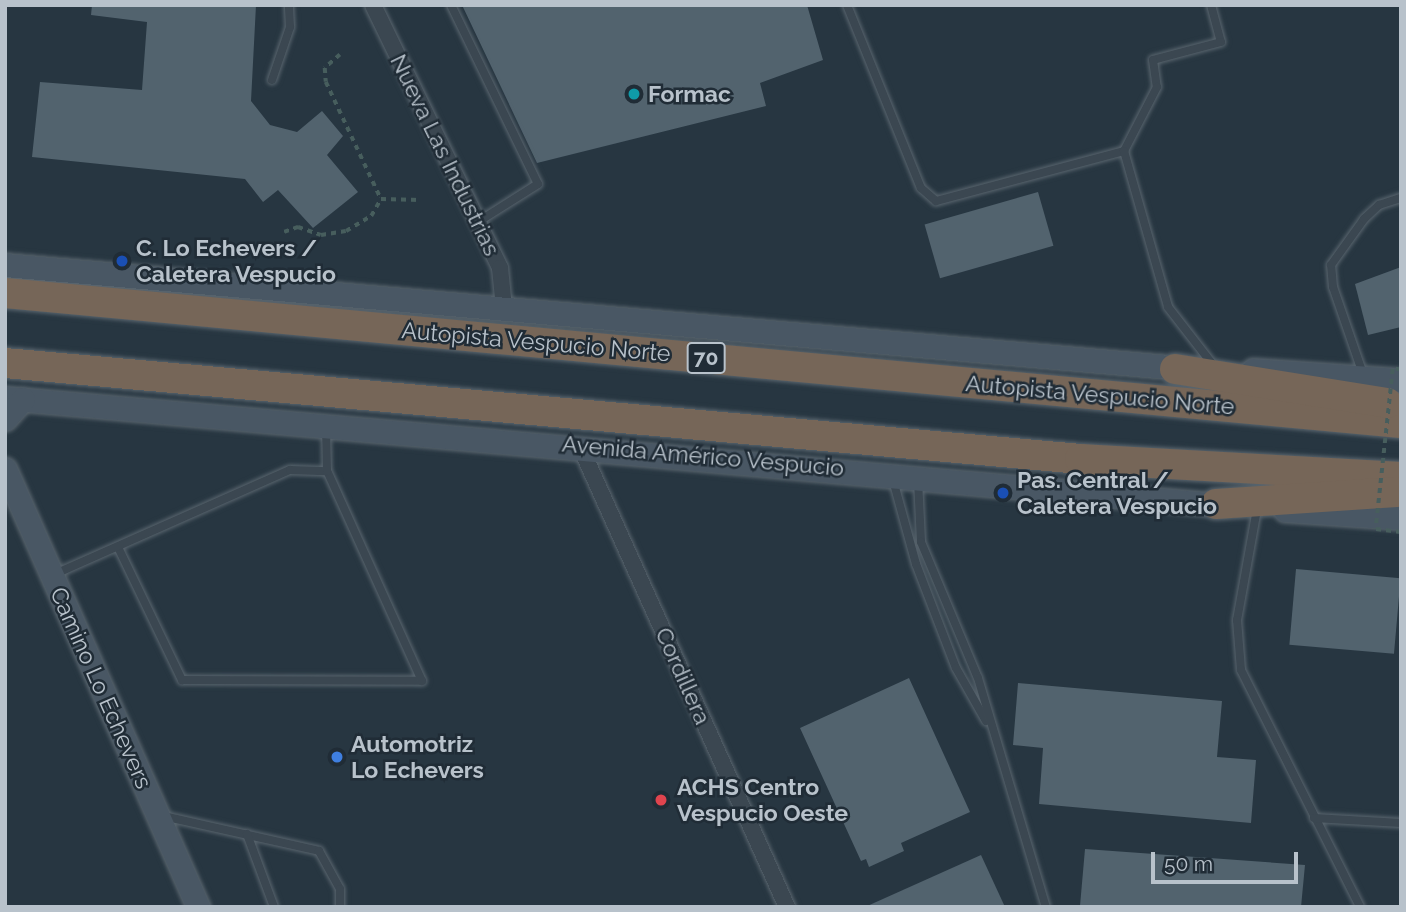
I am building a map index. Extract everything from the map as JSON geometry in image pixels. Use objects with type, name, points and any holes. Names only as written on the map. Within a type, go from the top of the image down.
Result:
[{"type":"highway","name":"Autopista Vespucio Norte","points":[[7,284],[1401,423]]},
{"type":"highway","points":[[5,363],[1067,457],[1401,477]]},
{"type":"highway","points":[[1175,369],[1401,405]]},
{"type":"highway","points":[[1216,504],[1401,492]]},
{"type":"main road","points":[[7,284],[504,308],[1175,369],[1215,368],[1401,380]]},
{"type":"main road","points":[[5,376],[14,399],[5,419]]},
{"type":"main road","name":"Avenida Américo Vespucio","points":[[14,399],[892,472],[1257,509],[1401,517]]},
{"type":"main road","name":"Camino Lo Echevers","points":[[5,469],[198,907]]},
{"type":"street","name":"Nueva Las Industrias","points":[[373,5],[504,279],[504,308]]},
{"type":"street","name":"Cordillera","points":[[580,446],[787,907]]},
{"type":"lane","points":[[272,80],[290,27],[289,5]]},
{"type":"lane","points":[[451,5],[538,184],[477,222]]},
{"type":"lane","points":[[846,5],[921,188],[936,201],[1124,151]]},
{"type":"lane","points":[[1211,5],[1221,41],[1153,60],[1157,87],[1124,151],[1168,307],[1215,368]]},
{"type":"lane","points":[[1364,376],[1333,288],[1332,265],[1364,219],[1379,205],[1401,198]]},
{"type":"lane","points":[[118,547],[183,680],[422,681],[327,471],[326,425]]},
{"type":"lane","points":[[52,575],[290,470],[327,471]]},
{"type":"lane","points":[[892,472],[908,539],[956,668],[989,727]]},
{"type":"lane","points":[[919,475],[921,542],[978,678],[989,727],[1046,907]]},
{"type":"lane","points":[[1257,509],[1237,620],[1241,670],[1360,907]]},
{"type":"lane","points":[[157,815],[319,852],[340,889],[340,907]]},
{"type":"lane","points":[[1314,818],[1401,823]]},
{"type":"lane","points":[[247,834],[274,907]]},
{"type":"path","points":[[340,55],[325,68],[327,82],[381,199]]},
{"type":"path","points":[[381,199],[421,200]]},
{"type":"path","points":[[284,232],[298,227],[321,235],[345,231],[371,216],[381,199]]},
{"type":"path","points":[[1401,370],[1393,369],[1376,529],[1401,532]]},
{"type":"building","points":[[92,5],[256,5],[251,101],[270,125],[297,132],[322,111],[343,136],[327,155],[358,192],[313,228],[278,190],[263,202],[245,179],[32,157],[40,82],[142,90],[147,22],[91,15]]},
{"type":"building","name":"Formac","points":[[462,5],[807,5],[823,60],[760,83],[766,106],[537,163]]},
{"type":"building","points":[[1038,192],[1053,246],[940,278],[925,225]]},
{"type":"building","points":[[1401,267],[1401,327],[1368,335],[1355,284]]},
{"type":"building","points":[[1296,569],[1401,578],[1394,654],[1289,645]]},
{"type":"building","points":[[909,678],[970,812],[901,843],[904,851],[869,867],[866,859],[861,861],[800,728]]},
{"type":"building","points":[[1018,683],[1222,701],[1217,757],[1256,760],[1251,823],[1039,804],[1043,748],[1013,745]]},
{"type":"building","points":[[1085,849],[1305,865],[1301,907],[1080,906]]},
{"type":"building","points":[[981,855],[1005,907],[865,907]]},
{"type":"place","name":"Formac","points":[[634,94]]},
{"type":"place","name":"C. Lo Echevers / Caletera Vespucio","points":[[122,261]]},
{"type":"place","name":"Pas. Central / Caletera Vespucio","points":[[1003,493]]},
{"type":"place","name":"Automotriz Lo Echevers","points":[[337,757]]},
{"type":"place","name":"ACHS Centro Vespucio Oeste","points":[[661,800]]}]
